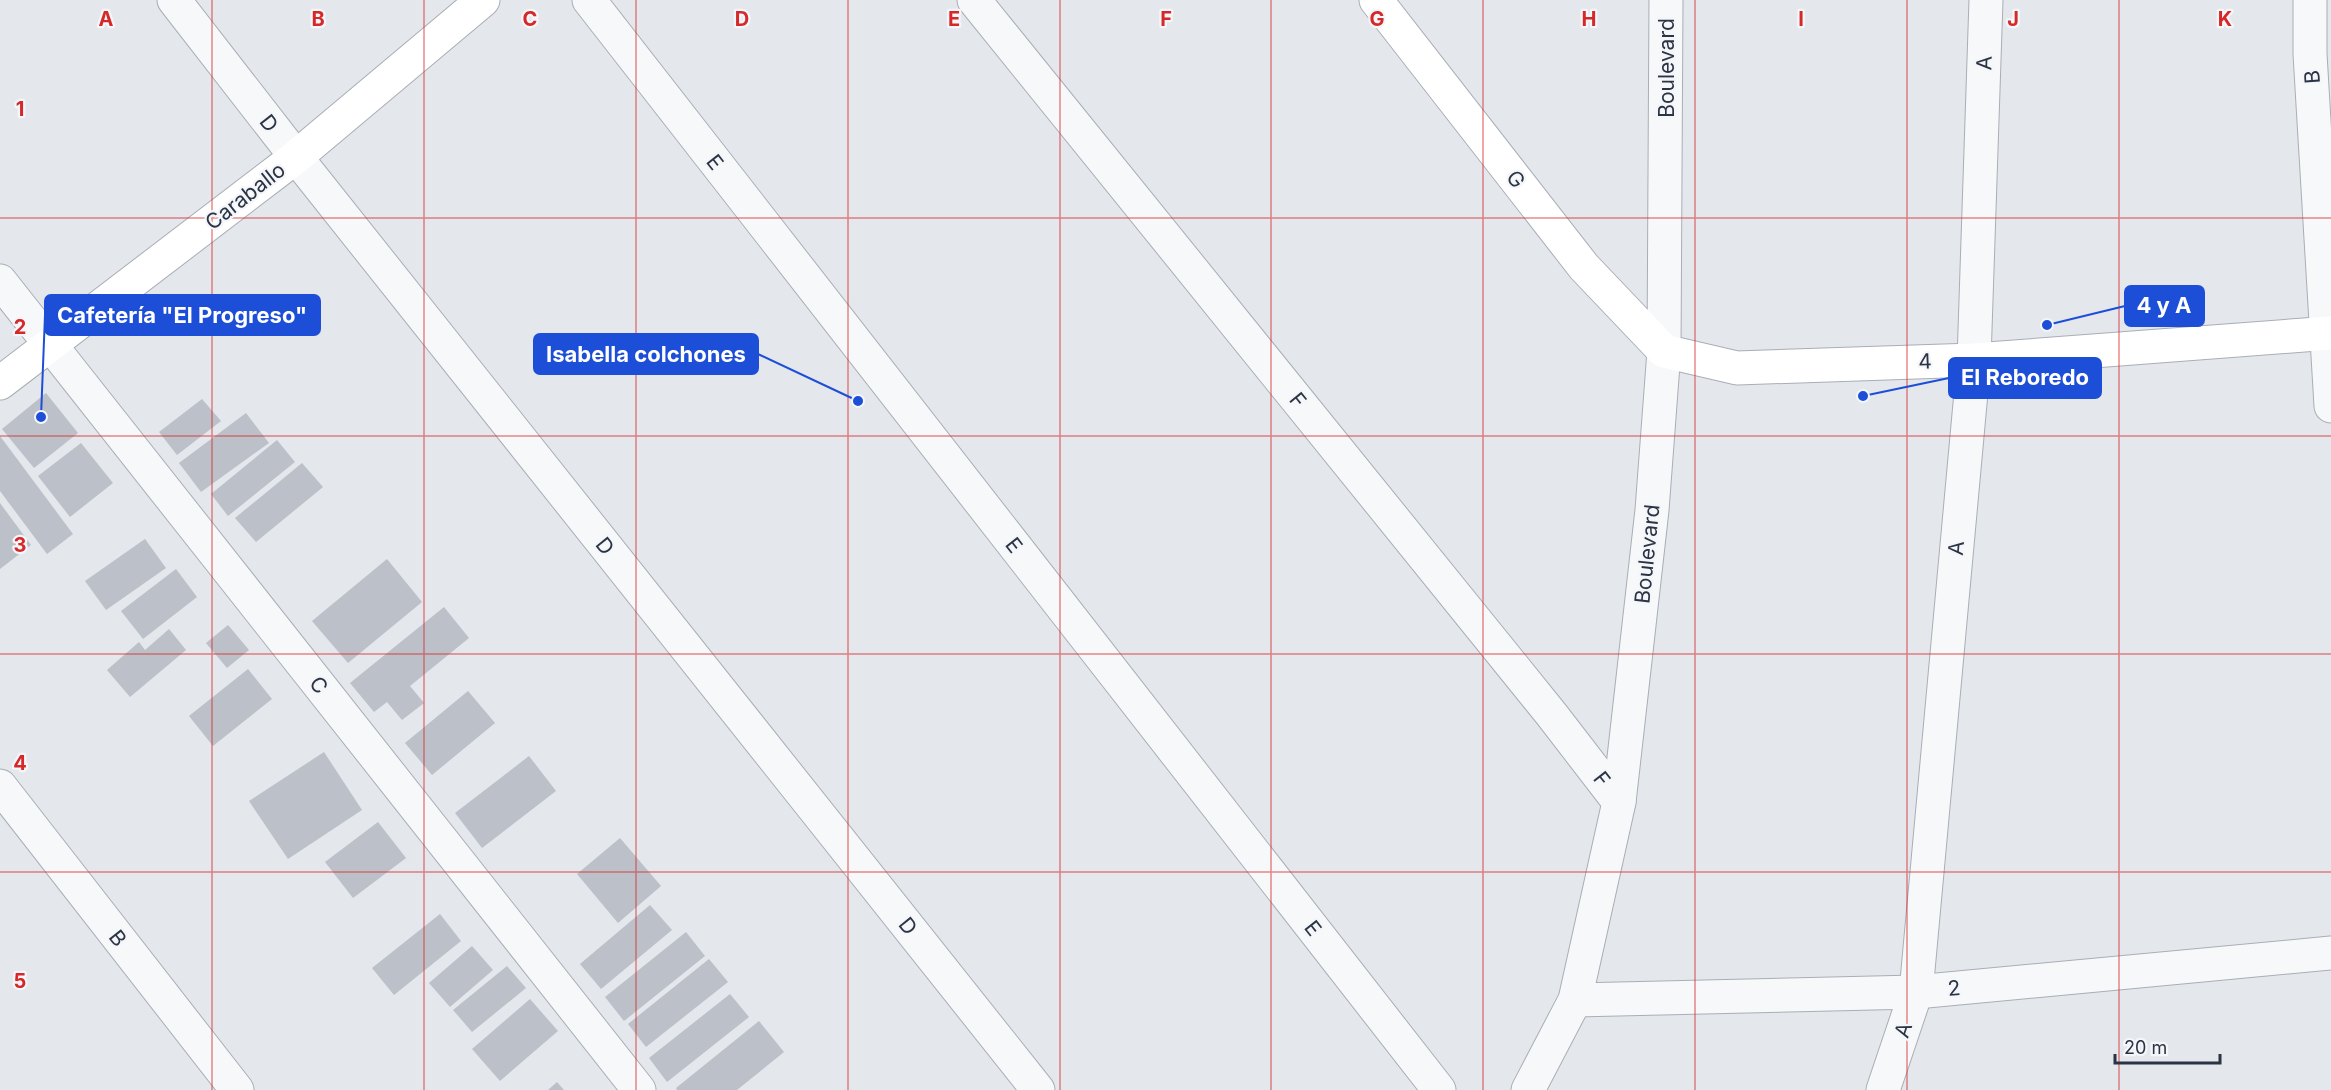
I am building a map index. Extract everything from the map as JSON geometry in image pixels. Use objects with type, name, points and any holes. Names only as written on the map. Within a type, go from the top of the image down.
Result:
[{"type":"street","name":"D","points":[[174,0],[296,157],[1038,1090]]},
{"type":"street","name":"Caraballo","points":[[0,382],[51,346],[296,157],[483,0]]},
{"type":"street","name":"E","points":[[590,0],[1439,1090]]},
{"type":"street","name":"F","points":[[974,0],[1552,715],[1619,802]]},
{"type":"street","name":"G","points":[[1376,0],[1584,267],[1664,351]]},
{"type":"street","name":"Boulevard","points":[[1528,1090],[1575,1000],[1619,802],[1652,510],[1664,351],[1666,0]]},
{"type":"street","name":"A","points":[[1883,1090],[1916,992],[1974,360],[1986,0]]},
{"type":"street","name":"B","points":[[2310,0],[2321,52],[2331,406]]},
{"type":"street","name":"C","points":[[0,281],[639,1090]]},
{"type":"street","name":"4","points":[[1664,351],[1737,368],[1974,360],[2330,333]]},
{"type":"street","name":"B","points":[[0,786],[237,1090]]},
{"type":"street","name":"2","points":[[1575,1000],[1916,992],[2331,953]]},
{"type":"building","points":[[46,393],[78,433],[34,468],[2,429]]},
{"type":"building","points":[[202,399],[221,421],[177,455],[159,432]]},
{"type":"building","points":[[246,413],[269,443],[201,492],[179,463]]},
{"type":"building","points":[[0,436],[73,534],[47,554],[0,491]]},
{"type":"building","points":[[277,440],[295,462],[228,516],[211,494]]},
{"type":"building","points":[[81,443],[113,483],[70,517],[38,476]]},
{"type":"building","points":[[302,463],[323,487],[256,542],[235,518]]},
{"type":"building","points":[[0,503],[31,545],[0,569]]},
{"type":"building","points":[[145,539],[166,568],[106,610],[85,581]]},
{"type":"building","points":[[387,559],[422,602],[348,663],[312,621]]},
{"type":"building","points":[[176,569],[197,597],[143,639],[121,611]]},
{"type":"building","points":[[444,607],[469,638],[410,686],[424,703],[402,720],[387,702],[374,712],[350,683]]},
{"type":"building","points":[[228,625],[249,650],[227,668],[206,643]]},
{"type":"building","points":[[169,629],[186,650],[130,697],[107,670],[139,642],[145,650]]},
{"type":"building","points":[[248,669],[272,699],[213,746],[189,716]]},
{"type":"building","points":[[468,691],[495,723],[432,775],[405,743]]},
{"type":"building","points":[[324,752],[362,810],[288,859],[249,801]]},
{"type":"building","points":[[529,756],[556,791],[482,848],[455,813]]},
{"type":"building","points":[[378,822],[406,858],[353,898],[325,862]]},
{"type":"building","points":[[620,838],[661,886],[618,923],[577,874]]},
{"type":"building","points":[[650,905],[672,930],[601,989],[580,964]]},
{"type":"building","points":[[440,914],[461,941],[394,995],[372,968]]},
{"type":"building","points":[[686,932],[705,956],[624,1021],[605,997]]},
{"type":"building","points":[[472,946],[493,970],[450,1007],[429,983]]},
{"type":"building","points":[[709,959],[728,982],[646,1047],[628,1024]]},
{"type":"building","points":[[507,966],[526,988],[472,1032],[453,1010]]},
{"type":"building","points":[[730,994],[749,1017],[667,1082],[649,1058]]},
{"type":"building","points":[[530,999],[558,1031],[500,1081],[472,1049]]},
{"type":"building","points":[[759,1021],[784,1052],[737,1090],[677,1090],[676,1088]]},
{"type":"building","points":[[557,1082],[564,1090],[548,1090]]},
{"type":"place","name":"4 y A","points":[[2047,325]]},
{"type":"place","name":"El Reboredo","points":[[1863,396]]},
{"type":"place","name":"Isabella colchones","points":[[858,401]]},
{"type":"place","name":"Cafetería \"El Progreso\"","points":[[41,417]]}]
